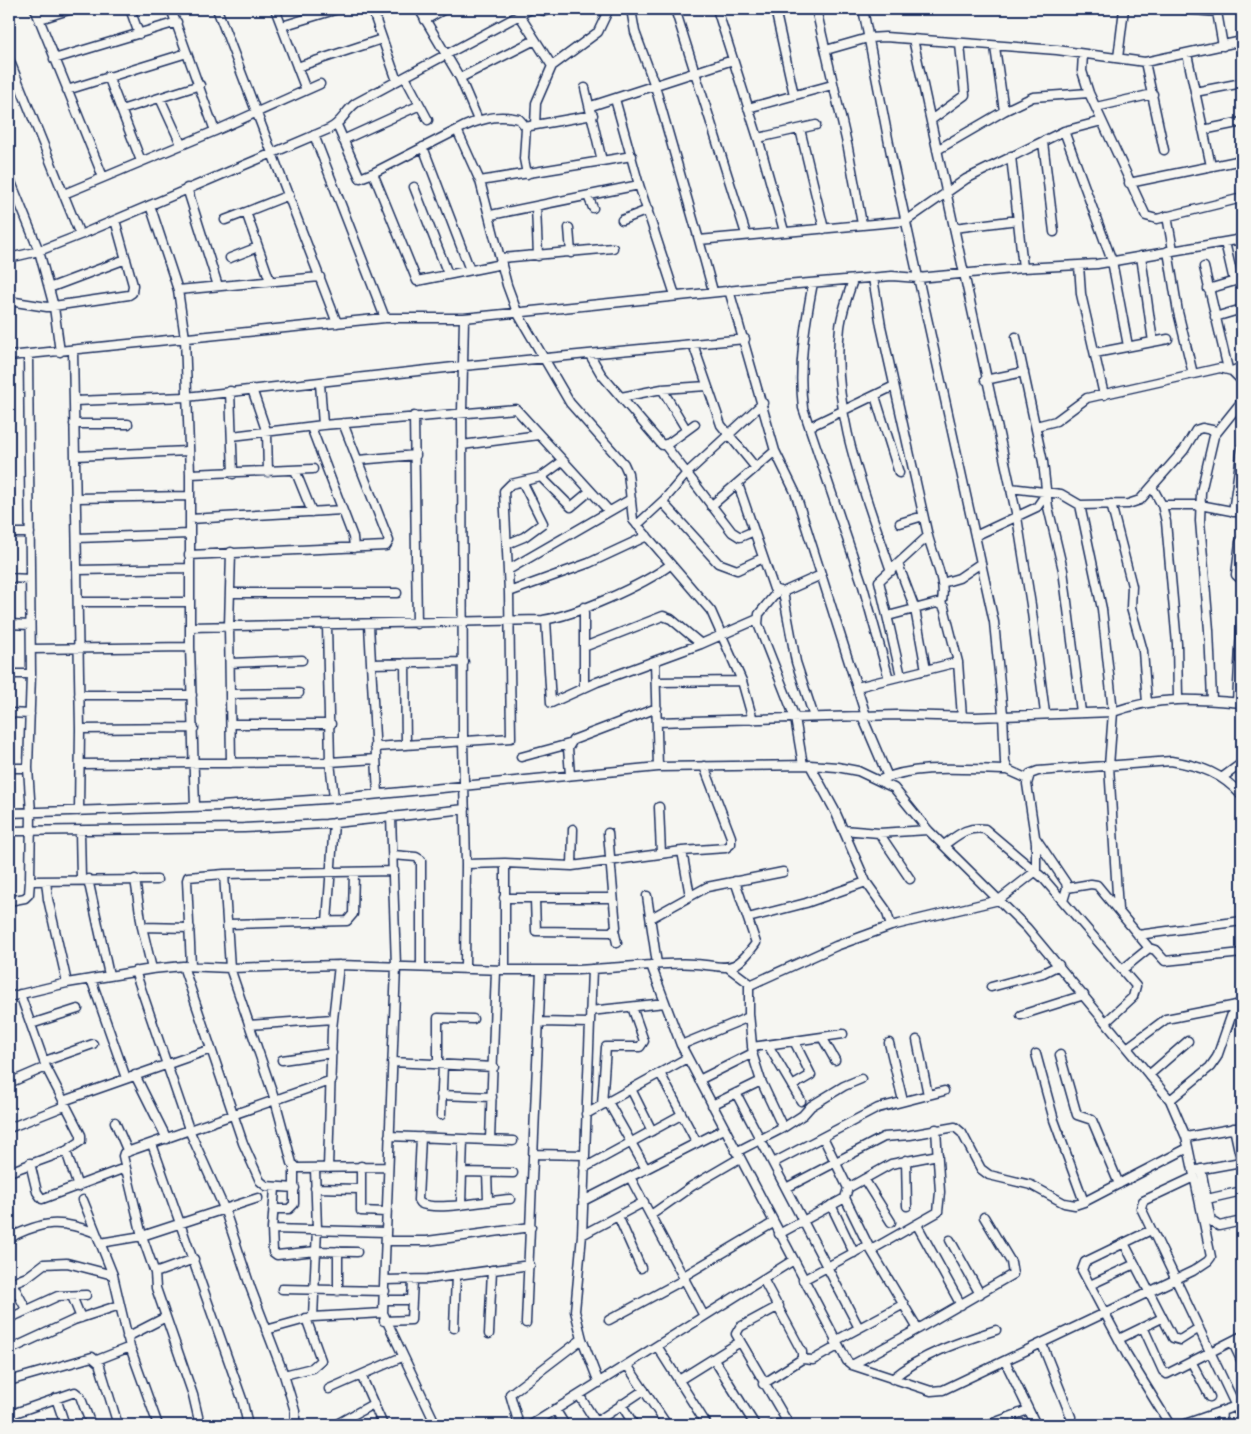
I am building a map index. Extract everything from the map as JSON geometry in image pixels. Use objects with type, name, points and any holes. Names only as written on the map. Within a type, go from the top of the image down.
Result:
[{"type":"street","points":[[72,9],[38,12],[54,59],[103,177]]},
{"type":"street","points":[[130,9],[139,34]]},
{"type":"street","points":[[171,9],[200,85],[215,132]]},
{"type":"street","points":[[218,9],[337,322]]},
{"type":"street","points":[[275,9],[306,90]]},
{"type":"street","points":[[282,26],[338,9]]},
{"type":"street","points":[[372,9],[397,81]]},
{"type":"street","points":[[419,9],[460,78],[478,120]]},
{"type":"street","points":[[425,20],[445,9]]},
{"type":"street","points":[[9,258],[39,250],[80,235],[337,125],[351,107],[531,9]]},
{"type":"street","points":[[537,9],[542,11],[550,9]]},
{"type":"street","points":[[631,9],[635,32],[655,86],[713,291]]},
{"type":"street","points":[[675,9],[697,72],[746,234]]},
{"type":"street","points":[[717,9],[758,138],[784,231]]},
{"type":"street","points":[[774,9],[794,96]]},
{"type":"street","points":[[816,9],[848,148],[862,224]]},
{"type":"street","points":[[863,9],[918,278],[994,622],[1003,714],[1005,762],[1008,770]]},
{"type":"street","points":[[1118,58],[1124,9]]},
{"type":"street","points":[[1182,9],[1217,11],[1224,46]]},
{"type":"street","points":[[535,125],[536,103],[552,66],[598,32],[607,13]]},
{"type":"street","points":[[520,16],[552,66]]},
{"type":"street","points":[[54,59],[176,22]]},
{"type":"street","points":[[826,50],[868,38],[914,39],[995,47],[1057,50],[1145,62],[1242,41]]},
{"type":"street","points":[[297,67],[382,39]]},
{"type":"street","points":[[914,39],[963,274],[1017,517],[1045,713]]},
{"type":"street","points":[[460,78],[535,40]]},
{"type":"street","points":[[931,120],[965,95],[960,44]]},
{"type":"street","points":[[995,47],[1004,111]]},
{"type":"street","points":[[67,90],[187,53]]},
{"type":"street","points":[[1083,54],[1082,71],[1089,93],[1129,183],[1146,216],[1158,219],[1242,198]]},
{"type":"street","points":[[1187,54],[1210,166]]},
{"type":"street","points":[[9,59],[80,235]]},
{"type":"street","points":[[591,106],[733,60]]},
{"type":"street","points":[[1145,62],[1164,150]]},
{"type":"street","points":[[108,76],[141,160]]},
{"type":"street","points":[[405,77],[428,120]]},
{"type":"street","points":[[1195,92],[1242,82]]},
{"type":"street","points":[[64,194],[141,160],[215,132],[320,84]]},
{"type":"street","points":[[121,110],[200,85]]},
{"type":"street","points":[[748,108],[832,85]]},
{"type":"street","points":[[585,88],[591,106],[602,161]]},
{"type":"street","points":[[937,150],[1004,111],[1042,95],[1089,93]]},
{"type":"street","points":[[1096,107],[1153,94]]},
{"type":"street","points":[[160,98],[181,144]]},
{"type":"street","points":[[615,99],[639,185],[675,295]]},
{"type":"street","points":[[343,140],[420,105]]},
{"type":"street","points":[[526,127],[593,115]]},
{"type":"street","points":[[337,125],[357,176],[363,177],[478,120],[508,117],[519,119],[526,127],[524,164],[526,174]]},
{"type":"street","points":[[700,240],[746,234],[906,221],[966,179],[1064,131],[1102,120]]},
{"type":"street","points":[[1203,130],[1242,122]]},
{"type":"street","points":[[758,138],[816,125]]},
{"type":"street","points":[[800,128],[824,229]]},
{"type":"street","points":[[458,130],[480,181],[517,312],[570,403],[624,464],[628,473],[633,520],[711,611],[742,681],[753,720]]},
{"type":"street","points":[[1064,131],[1112,261],[1128,346]]},
{"type":"street","points":[[314,135],[385,318]]},
{"type":"street","points":[[1044,142],[1054,232]]},
{"type":"street","points":[[424,147],[470,270]]},
{"type":"street","points":[[480,181],[632,156]]},
{"type":"street","points":[[1012,156],[1023,268]]},
{"type":"street","points":[[1129,183],[1242,160]]},
{"type":"street","points":[[374,173],[414,278],[420,281],[502,261],[613,248]]},
{"type":"street","points":[[9,177],[39,250],[54,307],[60,352]]},
{"type":"street","points":[[491,215],[639,185]]},
{"type":"street","points":[[414,187],[448,274]]},
{"type":"street","points":[[187,188],[218,286]]},
{"type":"street","points":[[225,220],[288,195]]},
{"type":"street","points":[[588,196],[592,208]]},
{"type":"street","points":[[150,205],[178,290],[185,338],[190,474],[189,602],[195,806]]},
{"type":"street","points":[[536,206],[538,256]]},
{"type":"street","points":[[622,220],[648,210]]},
{"type":"street","points":[[246,212],[270,281]]},
{"type":"street","points":[[1167,216],[1178,312],[1193,374]]},
{"type":"street","points":[[9,301],[54,307],[132,293],[133,285],[115,220]]},
{"type":"street","points":[[954,228],[1018,220]]},
{"type":"street","points":[[569,228],[571,253]]},
{"type":"street","points":[[9,356],[337,322],[385,318],[464,318],[713,291],[873,278],[918,278],[1023,268],[1080,265],[1242,240]]},
{"type":"street","points":[[1225,242],[1234,281]]},
{"type":"street","points":[[230,258],[258,247]]},
{"type":"street","points":[[1141,256],[1153,342]]},
{"type":"street","points":[[49,288],[126,259]]},
{"type":"street","points":[[1080,265],[1081,294],[1104,395]]},
{"type":"street","points":[[1204,267],[1215,317],[1230,370],[1242,380]]},
{"type":"street","points":[[178,290],[320,277]]},
{"type":"street","points":[[873,278],[894,386],[923,516],[942,584],[944,597],[941,604]]},
{"type":"street","points":[[1208,288],[1242,279]]},
{"type":"street","points":[[852,280],[840,325],[838,349],[842,412],[865,493],[891,571]]},
{"type":"street","points":[[813,283],[804,329],[800,386],[803,408],[863,586],[889,679]]},
{"type":"street","points":[[647,896],[651,918],[654,965],[681,1045],[792,1261],[837,1344],[852,1365],[938,1392],[1150,1292],[1204,1265],[1210,1257],[1186,1137],[1170,1100],[1060,966],[999,900],[928,830],[884,778],[795,492],[775,451],[730,290]]},
{"type":"street","points":[[1215,317],[1242,309]]},
{"type":"street","points":[[464,318],[462,445],[463,741],[466,864],[465,969]]},
{"type":"street","points":[[1016,337],[1036,426],[1043,462],[1046,494],[1068,598],[1081,712]]},
{"type":"street","points":[[74,401],[186,397],[463,366],[745,339]]},
{"type":"street","points":[[1095,353],[1168,339]]},
{"type":"street","points":[[693,344],[721,425],[756,468]]},
{"type":"street","points":[[73,350],[80,810]]},
{"type":"street","points":[[9,901],[25,898],[29,894],[30,881],[31,813],[28,768],[31,650],[28,355]]},
{"type":"street","points":[[590,355],[621,398],[658,442],[665,445],[711,506],[737,536],[754,531]]},
{"type":"street","points":[[1036,426],[1056,421],[1088,398],[1220,368],[1230,370],[1242,367]]},
{"type":"street","points":[[986,380],[1024,372]]},
{"type":"street","points":[[320,383],[323,424]]},
{"type":"street","points":[[621,398],[662,389],[707,386]]},
{"type":"street","points":[[810,426],[894,386]]},
{"type":"street","points":[[252,389],[267,433],[268,472]]},
{"type":"street","points":[[662,389],[686,429]]},
{"type":"street","points":[[230,391],[232,474]]},
{"type":"street","points":[[875,396],[899,473]]},
{"type":"street","points":[[1212,700],[1200,505],[1203,478],[1217,431],[1242,401]]},
{"type":"street","points":[[637,525],[664,500],[686,473],[762,403]]},
{"type":"street","points":[[232,436],[267,433],[323,424],[516,409],[609,512]]},
{"type":"street","points":[[414,416],[417,624]]},
{"type":"street","points":[[189,555],[386,546],[389,541],[343,423]]},
{"type":"street","points":[[74,424],[128,424]]},
{"type":"street","points":[[665,445],[695,424]]},
{"type":"street","points":[[311,426],[353,537],[354,548]]},
{"type":"street","points":[[1010,488],[1046,494],[1061,494],[1080,504],[1128,504],[1140,500],[1152,487],[1184,450],[1196,430],[1202,428],[1217,431]]},
{"type":"street","points":[[462,445],[539,435]]},
{"type":"street","points":[[1233,512],[1242,447]]},
{"type":"street","points":[[75,456],[188,451]]},
{"type":"street","points":[[711,506],[775,451]]},
{"type":"street","points":[[358,460],[416,455]]},
{"type":"street","points":[[375,747],[511,738],[509,592],[504,491],[511,484],[523,483],[541,477],[563,462]]},
{"type":"street","points":[[190,474],[232,474],[313,469]]},
{"type":"street","points":[[295,470],[312,512]]},
{"type":"street","points":[[541,477],[571,506],[590,491]]},
{"type":"street","points":[[507,544],[524,537],[543,523],[523,483]]},
{"type":"street","points":[[738,484],[771,584],[780,592],[796,662],[814,717]]},
{"type":"street","points":[[1152,487],[1162,505],[1166,522],[1177,644],[1178,698]]},
{"type":"street","points":[[975,536],[1037,507],[1046,494]]},
{"type":"street","points":[[76,498],[189,496]]},
{"type":"street","points":[[508,570],[631,499]]},
{"type":"street","points":[[664,500],[665,505],[718,563],[737,570],[763,558]]},
{"type":"street","points":[[1080,504],[1102,609],[1113,712],[1109,766],[1118,910]]},
{"type":"street","points":[[1111,504],[1132,586],[1131,608],[1143,651],[1147,703]]},
{"type":"street","points":[[1162,505],[1200,505],[1242,513]]},
{"type":"street","points":[[190,519],[342,510]]},
{"type":"street","points":[[900,523],[923,516]]},
{"type":"street","points":[[9,533],[30,532]]},
{"type":"street","points":[[77,538],[189,534]]},
{"type":"street","points":[[509,592],[589,563],[647,536]]},
{"type":"street","points":[[901,676],[879,580],[928,536]]},
{"type":"street","points":[[1240,542],[1236,575],[1242,580]]},
{"type":"street","points":[[231,552],[231,763]]},
{"type":"street","points":[[942,584],[959,578],[981,563]]},
{"type":"street","points":[[898,564],[915,608],[926,670]]},
{"type":"street","points":[[191,626],[417,624],[463,620],[546,620],[584,607],[655,576],[670,565]]},
{"type":"street","points":[[77,570],[189,568]]},
{"type":"street","points":[[821,575],[780,592],[759,614],[758,624],[795,718],[806,766],[843,830],[866,882],[886,910],[891,926]]},
{"type":"street","points":[[9,578],[30,579]]},
{"type":"street","points":[[230,593],[397,593]]},
{"type":"street","points":[[78,602],[189,602]]},
{"type":"street","points":[[888,616],[915,608],[941,604]]},
{"type":"street","points":[[941,604],[944,607],[958,662],[962,716]]},
{"type":"street","points":[[584,607],[584,687]]},
{"type":"street","points":[[658,722],[814,717],[1113,712],[1147,703],[1178,698],[1240,703],[1242,612]]},
{"type":"street","points":[[584,647],[663,616],[671,618],[701,644]]},
{"type":"street","points":[[546,620],[550,702],[584,687],[701,644],[758,619]]},
{"type":"street","points":[[9,624],[30,625]]},
{"type":"street","points":[[369,624],[378,794]]},
{"type":"street","points":[[327,625],[330,762],[334,798]]},
{"type":"street","points":[[31,650],[190,647]]},
{"type":"street","points":[[230,663],[302,660]]},
{"type":"street","points":[[655,661],[658,767]]},
{"type":"street","points":[[371,664],[464,662]]},
{"type":"street","points":[[857,687],[958,662]]},
{"type":"street","points":[[404,663],[406,745]]},
{"type":"street","points":[[9,674],[31,674]]},
{"type":"street","points":[[656,682],[742,681]]},
{"type":"street","points":[[231,694],[299,693]]},
{"type":"street","points":[[79,695],[192,695]]},
{"type":"street","points":[[521,757],[569,744],[573,740],[656,708]]},
{"type":"street","points":[[9,713],[30,714]]},
{"type":"street","points":[[232,724],[330,724]]},
{"type":"street","points":[[80,729],[194,728]]},
{"type":"street","points":[[569,744],[570,775]]},
{"type":"street","points":[[80,764],[194,761],[231,763],[330,762],[376,759]]},
{"type":"street","points":[[1036,871],[1035,837],[1028,779],[1030,774],[1038,771],[1171,761],[1188,764],[1223,777],[1242,796]]},
{"type":"street","points":[[1223,777],[1242,763]]},
{"type":"street","points":[[466,864],[505,863],[572,866],[682,851],[726,848],[731,844],[731,837],[704,766]]},
{"type":"street","points":[[9,813],[195,806],[334,798],[658,767],[806,766],[851,770],[884,778],[896,773],[918,770],[1008,770],[1028,779]]},
{"type":"street","points":[[9,768],[28,768]]},
{"type":"street","points":[[659,807],[661,854]]},
{"type":"street","points":[[9,832],[244,828],[334,823],[465,809]]},
{"type":"street","points":[[391,816],[396,966],[386,1212],[384,1317],[436,1425]]},
{"type":"street","points":[[327,922],[334,823]]},
{"type":"street","points":[[944,845],[966,829],[975,827],[985,829],[1036,871],[1063,900],[1136,986],[1134,997],[1106,1022]]},
{"type":"street","points":[[572,866],[573,829]]},
{"type":"street","points":[[843,830],[879,833],[928,830]]},
{"type":"street","points":[[80,831],[85,879],[109,976]]},
{"type":"street","points":[[879,833],[910,879]]},
{"type":"street","points":[[608,834],[616,927],[614,930],[617,943]]},
{"type":"street","points":[[1035,837],[1046,851],[1067,888],[1063,900]]},
{"type":"street","points":[[682,851],[690,896]]},
{"type":"street","points":[[393,855],[416,856],[422,862],[421,967]]},
{"type":"street","points":[[505,863],[505,970]]},
{"type":"street","points":[[295,1188],[275,1188],[266,1186],[260,1181],[211,1049],[187,966],[190,928],[188,877],[224,874],[394,871]]},
{"type":"street","points":[[750,985],[836,946],[891,926],[999,900],[1036,871]]},
{"type":"street","points":[[228,924],[347,921],[354,914],[354,872]]},
{"type":"street","points":[[651,918],[707,887],[783,872]]},
{"type":"street","points":[[224,874],[230,968],[275,1100],[294,1167],[295,1188],[292,1207],[275,1209]]},
{"type":"street","points":[[30,881],[85,879],[157,880]]},
{"type":"street","points":[[135,879],[142,927],[152,969]]},
{"type":"street","points":[[46,881],[48,899],[67,983]]},
{"type":"street","points":[[729,968],[736,965],[756,943],[737,892],[735,881]]},
{"type":"street","points":[[748,918],[806,904],[866,882]]},
{"type":"street","points":[[1067,888],[1091,884],[1097,885],[1149,948],[1155,950],[1165,961],[1242,953]]},
{"type":"street","points":[[504,898],[612,898]]},
{"type":"street","points":[[535,899],[536,931],[611,932],[614,930]]},
{"type":"street","points":[[1138,935],[1242,921]]},
{"type":"street","points":[[142,927],[190,928]]},
{"type":"street","points":[[1122,970],[1149,948]]},
{"type":"street","points":[[9,996],[135,971],[187,966],[230,968],[339,965],[541,970],[692,963],[729,968],[747,980],[750,985],[749,1017],[753,1050],[761,1081],[783,1128]]},
{"type":"street","points":[[328,1168],[333,1019],[339,965]]},
{"type":"street","points":[[991,987],[1043,973],[1060,966]]},
{"type":"street","points":[[592,969],[582,1235],[575,1311],[582,1339],[599,1383]]},
{"type":"street","points":[[490,1140],[496,970]]},
{"type":"street","points":[[526,1323],[541,970]]},
{"type":"street","points":[[135,971],[190,1132],[224,1208],[266,1330],[284,1374],[295,1411],[295,1425]]},
{"type":"street","points":[[92,979],[126,1078]]},
{"type":"street","points":[[9,1172],[66,1151],[77,1146],[81,1141],[81,1135],[46,1064],[20,994]]},
{"type":"street","points":[[1021,1015],[1084,995]]},
{"type":"street","points":[[590,1011],[665,1002]]},
{"type":"street","points":[[1128,1048],[1166,1018],[1239,1004]]},
{"type":"street","points":[[1170,1100],[1210,1067],[1217,1057],[1239,1004]]},
{"type":"street","points":[[632,1007],[644,1041],[640,1047],[606,1047],[605,1103],[631,1142],[646,1169]]},
{"type":"street","points":[[31,1024],[78,1009]]},
{"type":"street","points":[[681,1045],[749,1017]]},
{"type":"street","points":[[440,1115],[438,1018],[473,1020]]},
{"type":"street","points":[[249,1025],[333,1019]]},
{"type":"street","points":[[540,1022],[589,1023]]},
{"type":"street","points":[[699,1080],[753,1050],[768,1045],[843,1034]]},
{"type":"street","points":[[822,1037],[835,1060]]},
{"type":"street","points":[[917,1040],[928,1094]]},
{"type":"street","points":[[792,1086],[811,1075],[794,1041]]},
{"type":"street","points":[[1149,1075],[1188,1041]]},
{"type":"street","points":[[9,1083],[46,1064],[93,1044]]},
{"type":"street","points":[[890,1044],[903,1101]]},
{"type":"street","points":[[768,1045],[800,1101]]},
{"type":"street","points":[[9,1128],[126,1078],[211,1049]]},
{"type":"street","points":[[282,1060],[332,1053]]},
{"type":"street","points":[[1036,1054],[1054,1120],[1084,1202]]},
{"type":"street","points":[[1060,1054],[1077,1115],[1092,1120],[1119,1184]]},
{"type":"street","points":[[586,1114],[688,1058]]},
{"type":"street","points":[[392,1062],[494,1066]]},
{"type":"street","points":[[660,1073],[697,1142]]},
{"type":"street","points":[[135,1075],[166,1140]]},
{"type":"street","points":[[651,1215],[738,1155],[759,1138],[783,1128],[803,1115],[811,1106],[844,1086],[861,1079]]},
{"type":"street","points":[[200,1425],[193,1395],[156,1288],[155,1273],[142,1236],[123,1156],[128,1152],[190,1132],[332,1080]]},
{"type":"street","points":[[712,1105],[761,1081]]},
{"type":"street","points":[[631,1089],[652,1131]]},
{"type":"street","points":[[773,1162],[878,1108],[944,1091]]},
{"type":"street","points":[[736,1093],[858,1328]]},
{"type":"street","points":[[441,1095],[492,1097]]},
{"type":"street","points":[[584,1168],[682,1115]]},
{"type":"street","points":[[115,1122],[128,1152]]},
{"type":"street","points":[[786,1188],[884,1137],[910,1135],[949,1127],[960,1129],[981,1169],[994,1178],[1031,1185],[1064,1203],[1075,1205],[1188,1148]]},
{"type":"street","points":[[1186,1137],[1242,1127]]},
{"type":"street","points":[[1234,1128],[1242,1164],[1201,1170],[1143,1201],[1141,1208],[1210,1353],[1239,1405],[1242,1419]]},
{"type":"street","points":[[583,1200],[724,1129]]},
{"type":"street","points":[[803,1280],[854,1253],[917,1225],[938,1212],[936,1129]]},
{"type":"street","points":[[389,1136],[513,1141]]},
{"type":"street","points":[[421,1137],[418,1200],[424,1205],[461,1205],[488,1200],[510,1199]]},
{"type":"street","points":[[823,1137],[848,1188]]},
{"type":"street","points":[[461,1205],[463,1139]]},
{"type":"street","points":[[152,1144],[242,1399],[248,1425]]},
{"type":"street","points":[[66,1151],[78,1187]]},
{"type":"street","points":[[534,1154],[584,1155]]},
{"type":"street","points":[[918,1329],[870,1247],[845,1198],[848,1188],[891,1164],[938,1155]]},
{"type":"street","points":[[906,1160],[907,1206]]},
{"type":"street","points":[[30,1163],[37,1192],[42,1199],[125,1168]]},
{"type":"street","points":[[294,1167],[315,1169],[361,1166],[388,1167]]},
{"type":"street","points":[[361,1166],[361,1211],[386,1212]]},
{"type":"street","points":[[284,1374],[312,1368],[321,1360],[310,1317],[315,1291],[317,1229],[315,1169]]},
{"type":"street","points":[[1201,1170],[1211,1221],[1214,1225],[1242,1221]]},
{"type":"street","points":[[462,1172],[512,1174]]},
{"type":"street","points":[[487,1173],[488,1200]]},
{"type":"street","points":[[630,1177],[704,1316]]},
{"type":"street","points":[[864,1179],[891,1222]]},
{"type":"street","points":[[275,1188],[271,1248],[277,1255],[316,1251],[357,1252]]},
{"type":"street","points":[[315,1188],[360,1189]]},
{"type":"street","points":[[1207,1199],[1242,1191]]},
{"type":"street","points":[[100,1243],[142,1236],[258,1198]]},
{"type":"street","points":[[779,1234],[845,1198]]},
{"type":"street","points":[[83,1200],[113,1275],[127,1337],[158,1425]]},
{"type":"street","points":[[582,1235],[644,1202]]},
{"type":"street","points":[[831,1205],[854,1253]]},
{"type":"street","points":[[618,1216],[641,1268]]},
{"type":"street","points":[[852,1365],[1013,1274],[1013,1269],[984,1217]]},
{"type":"street","points":[[9,1222],[12,1237],[44,1224],[60,1223],[96,1233]]},
{"type":"street","points":[[609,1320],[684,1278],[773,1223]]},
{"type":"street","points":[[917,1225],[961,1305]]},
{"type":"street","points":[[386,1241],[436,1240],[531,1227]]},
{"type":"street","points":[[272,1229],[386,1232]]},
{"type":"street","points":[[1152,1231],[1085,1262],[1082,1266],[1090,1285],[1161,1414],[1170,1425]]},
{"type":"street","points":[[950,1240],[980,1294]]},
{"type":"street","points":[[1124,1243],[1175,1340],[1199,1328]]},
{"type":"street","points":[[338,1252],[338,1291]]},
{"type":"street","points":[[155,1273],[194,1259]]},
{"type":"street","points":[[535,1424],[792,1261]]},
{"type":"street","points":[[26,1310],[10,1284],[27,1277],[44,1264],[67,1263],[113,1275]]},
{"type":"street","points":[[385,1280],[414,1280],[530,1264]]},
{"type":"street","points":[[1090,1285],[1135,1264]]},
{"type":"street","points":[[488,1334],[492,1270]]},
{"type":"street","points":[[454,1328],[456,1275]]},
{"type":"street","points":[[763,1279],[802,1352],[802,1359],[798,1364],[763,1384]]},
{"type":"street","points":[[266,1330],[310,1317],[384,1317],[411,1320],[414,1280]]},
{"type":"street","points":[[282,1289],[384,1291]]},
{"type":"street","points":[[9,1316],[10,1318],[58,1296],[86,1295]]},
{"type":"street","points":[[72,1296],[81,1318]]},
{"type":"street","points":[[384,1300],[412,1300]]},
{"type":"street","points":[[802,1359],[813,1360],[858,1328],[904,1304]]},
{"type":"street","points":[[9,1350],[81,1318],[120,1305]]},
{"type":"street","points":[[772,1425],[789,1424],[763,1384],[736,1334],[740,1328],[779,1306]]},
{"type":"street","points":[[127,1337],[166,1317]]},
{"type":"street","points":[[1120,1339],[1162,1318]]},
{"type":"street","points":[[1143,1327],[1163,1371],[1167,1374],[1242,1336]]},
{"type":"street","points":[[892,1379],[912,1364],[958,1342],[996,1330]]},
{"type":"street","points":[[519,1425],[510,1394],[582,1339]]},
{"type":"street","points":[[1232,1341],[1242,1362]]},
{"type":"street","points":[[679,1380],[740,1342]]},
{"type":"street","points":[[1042,1344],[1071,1417]]},
{"type":"street","points":[[657,1346],[707,1425]]},
{"type":"street","points":[[97,1360],[130,1347]]},
{"type":"street","points":[[9,1381],[92,1357],[97,1360],[118,1425]]},
{"type":"street","points":[[329,1389],[402,1357]]},
{"type":"street","points":[[714,1359],[755,1425]]},
{"type":"street","points":[[1005,1361],[1036,1425]]},
{"type":"street","points":[[1192,1363],[1210,1397]]},
{"type":"street","points":[[627,1365],[667,1425]]},
{"type":"street","points":[[361,1375],[383,1425]]},
{"type":"street","points":[[579,1396],[597,1424],[621,1404],[644,1390]]},
{"type":"street","points":[[9,1415],[56,1398],[77,1393],[91,1425]]},
{"type":"street","points":[[56,1398],[65,1425]]},
{"type":"street","points":[[335,1425],[373,1404]]},
{"type":"street","points":[[621,1404],[634,1425]]},
{"type":"street","points":[[1187,1424],[1239,1405]]},
{"type":"street","points":[[555,1410],[565,1425]]},
{"type":"street","points":[[988,1425],[1028,1410]]},
{"type":"street","points":[[1222,1411],[1222,1425]]}]
